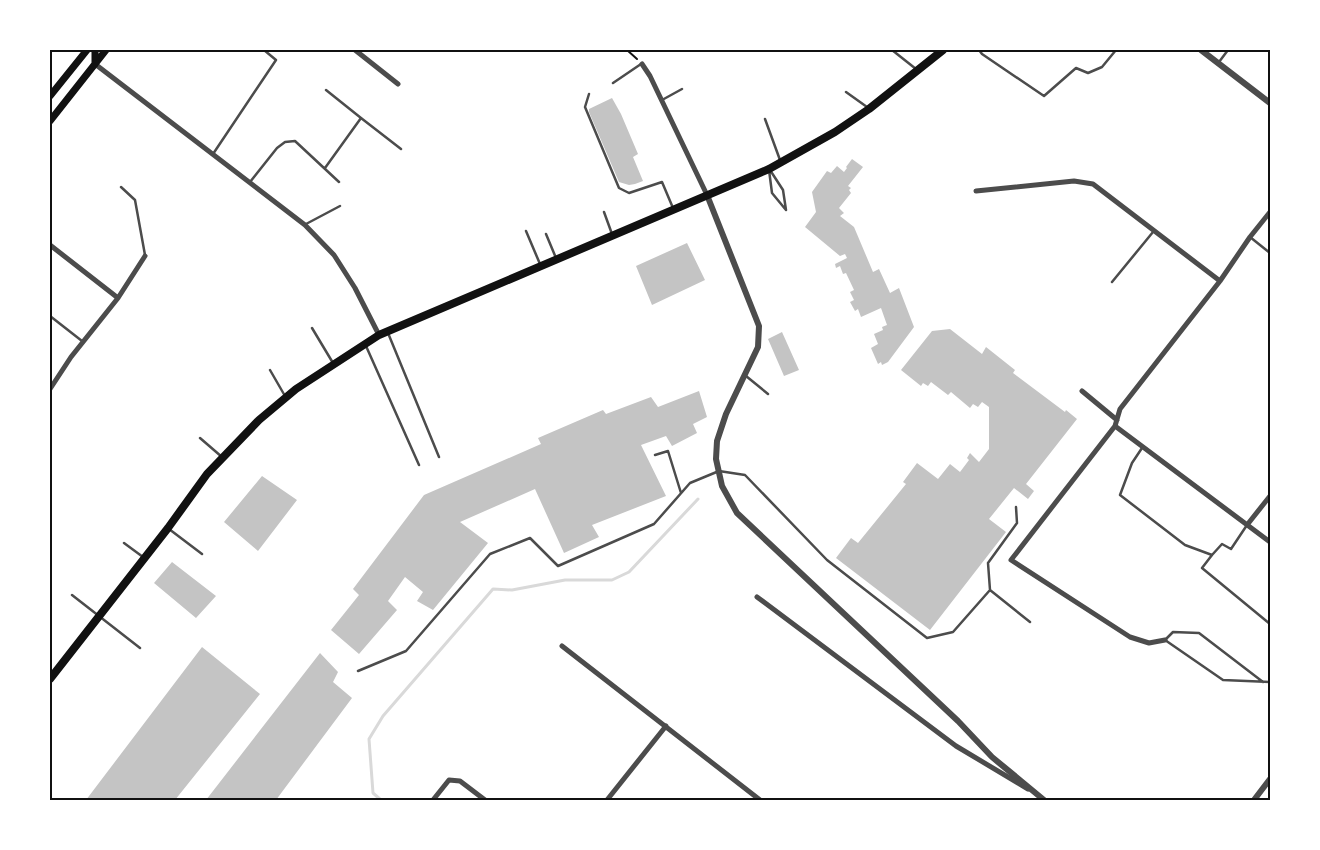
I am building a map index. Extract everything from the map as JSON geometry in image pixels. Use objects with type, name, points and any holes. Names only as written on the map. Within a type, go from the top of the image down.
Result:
[{"type":"main road","points":[[50,96],[87,50]]},
{"type":"main road","points":[[95,64],[96,50]]},
{"type":"main road","points":[[50,121],[106,50]]},
{"type":"main road","points":[[50,679],[168,528],[207,474],[259,420],[296,389],[379,336],[769,169],[835,132],[943,50]]},
{"type":"street","points":[[355,50],[398,84]]},
{"type":"street","points":[[1201,50],[1270,103]]},
{"type":"street","points":[[95,64],[305,225],[334,255],[355,288],[379,336]]},
{"type":"street","points":[[642,64],[662,100],[707,195],[759,326],[758,347],[726,414],[717,441],[716,459],[722,486],[737,513],[958,721],[992,757],[1042,799]]},
{"type":"street","points":[[976,192],[1074,181],[1093,184],[1220,281]]},
{"type":"street","points":[[1165,640],[1149,643],[1130,637],[1011,560],[1115,426],[1120,409],[1220,281],[1270,212]]},
{"type":"street","points":[[50,245],[118,298]]},
{"type":"street","points":[[50,389],[71,357],[118,298],[145,256]]},
{"type":"street","points":[[1082,391],[1117,420]]},
{"type":"street","points":[[1115,426],[1270,542]]},
{"type":"street","points":[[1248,526],[1270,496]]},
{"type":"street","points":[[757,597],[956,746],[1042,799]]},
{"type":"street","points":[[562,646],[760,800]]},
{"type":"street","points":[[607,800],[666,726]]},
{"type":"street","points":[[1254,800],[1270,779]]},
{"type":"street","points":[[434,800],[449,780],[460,781],[485,800]]},
{"type":"lane","points":[[213,154],[276,60],[264,50]]},
{"type":"lane","points":[[892,50],[917,70]]},
{"type":"lane","points":[[980,50],[982,54],[1044,96],[1076,68],[1088,73],[1102,67],[1116,50]]},
{"type":"lane","points":[[1218,63],[1228,50]]},
{"type":"lane","points":[[613,83],[642,64]]},
{"type":"lane","points":[[662,100],[682,89]]},
{"type":"lane","points":[[326,90],[401,149]]},
{"type":"lane","points":[[846,92],[869,108]]},
{"type":"lane","points":[[589,94],[585,107],[619,188],[629,193],[662,182],[674,209]]},
{"type":"lane","points":[[325,168],[362,118]]},
{"type":"lane","points":[[766,119],[781,162]]},
{"type":"lane","points":[[250,182],[277,148],[285,142],[295,141],[339,182]]},
{"type":"lane","points":[[769,169],[783,190],[786,210],[772,193],[769,169]]},
{"type":"lane","points":[[121,187],[135,200],[145,256]]},
{"type":"lane","points":[[305,225],[340,206]]},
{"type":"lane","points":[[604,212],[613,235]]},
{"type":"lane","points":[[526,230],[541,266]]},
{"type":"lane","points":[[1112,282],[1154,231]]},
{"type":"lane","points":[[546,234],[556,260]]},
{"type":"lane","points":[[1250,238],[1270,253]]},
{"type":"lane","points":[[50,316],[83,342]]},
{"type":"lane","points":[[312,328],[334,365]]},
{"type":"lane","points":[[388,332],[438,457]]},
{"type":"lane","points":[[366,344],[419,465]]},
{"type":"lane","points":[[270,370],[286,398]]},
{"type":"lane","points":[[745,375],[768,394]]},
{"type":"lane","points":[[200,438],[223,457]]},
{"type":"lane","points":[[1143,447],[1132,463],[1120,495],[1185,545],[1212,555]]},
{"type":"lane","points":[[655,455],[668,451],[681,493]]},
{"type":"lane","points":[[358,671],[406,651],[490,554],[530,538],[558,566],[654,524],[690,483],[719,471],[745,475],[826,560],[927,638],[953,632],[990,590],[988,563],[1017,523],[1016,507]]},
{"type":"lane","points":[[1248,526],[1231,549],[1222,544],[1202,568],[1270,624]]},
{"type":"lane","points":[[168,528],[202,554]]},
{"type":"lane","points":[[124,543],[144,558]]},
{"type":"lane","points":[[990,590],[1030,622]]},
{"type":"lane","points":[[72,595],[140,648]]},
{"type":"lane","points":[[1263,682],[1199,633],[1173,632],[1165,640],[1223,680],[1263,682],[1270,682]]},
{"type":"path","points":[[627,50],[642,64]]},
{"type":"building","points":[[612,98],[638,154],[633,157],[643,181],[635,184],[629,185],[619,182],[589,112],[589,109]]},
{"type":"building","points":[[852,159],[863,167],[848,186],[851,188],[849,190],[851,193],[839,208],[844,213],[840,216],[854,227],[873,272],[879,269],[890,293],[899,288],[914,327],[888,362],[882,365],[881,362],[878,364],[871,348],[878,344],[874,334],[883,330],[882,327],[887,325],[881,308],[861,317],[858,309],[855,311],[850,302],[854,300],[850,292],[854,290],[846,273],[843,274],[840,266],[836,268],[835,264],[847,258],[845,254],[840,256],[805,227],[816,212],[812,192],[827,171],[831,173],[837,166],[844,172]]},
{"type":"building","points":[[687,243],[705,280],[652,305],[636,266]]},
{"type":"building","points":[[950,329],[982,354],[986,347],[1015,370],[1013,373],[1077,419],[1026,484],[1034,491],[1028,499],[1014,488],[989,519],[1006,532],[930,630],[836,558],[851,538],[858,543],[906,484],[903,482],[917,463],[938,479],[950,464],[960,472],[969,460],[967,458],[970,453],[979,462],[989,449],[989,407],[982,402],[978,407],[973,404],[970,408],[951,392],[948,395],[931,382],[928,386],[923,383],[921,386],[901,370],[932,331]]},
{"type":"building","points":[[782,332],[799,370],[784,376],[768,339]]},
{"type":"building","points":[[699,391],[707,417],[693,424],[697,433],[672,446],[666,436],[641,445],[666,496],[592,525],[599,537],[564,553],[535,489],[460,522],[488,543],[433,610],[417,601],[423,592],[405,577],[388,601],[397,610],[359,654],[331,630],[359,595],[353,589],[424,495],[541,444],[538,438],[603,410],[606,414],[651,397],[658,407]]},
{"type":"building","points":[[262,476],[297,500],[258,551],[224,522]]},
{"type":"building","points":[[172,562],[216,596],[196,618],[154,583]]},
{"type":"building","points":[[202,647],[260,694],[175,800],[86,800]]},
{"type":"building","points":[[320,653],[338,672],[333,682],[352,698],[276,800],[206,800]]},
{"type":"waterway","points":[[381,800],[373,793],[369,739],[383,716],[493,589],[512,590],[565,580],[612,580],[629,572],[698,499]]}]
